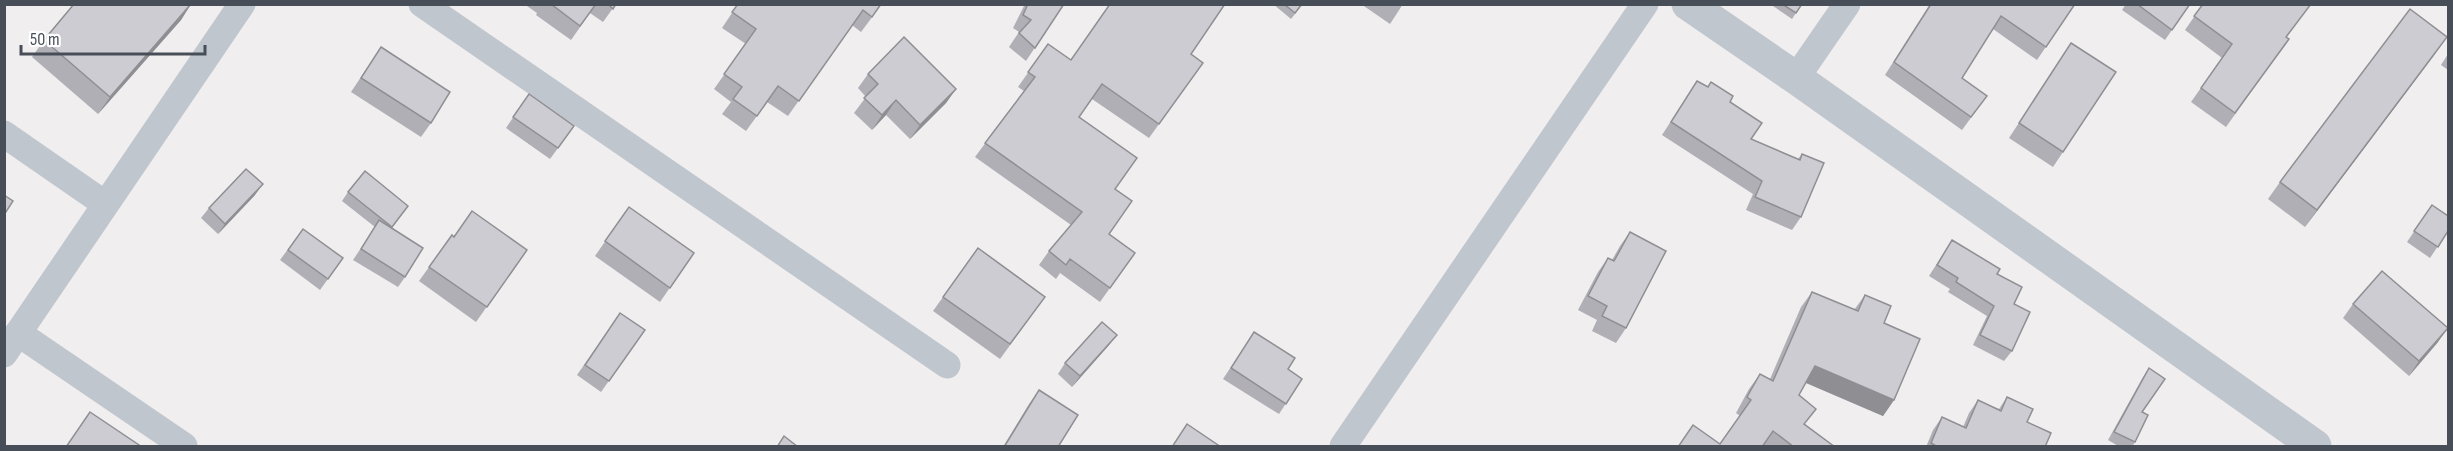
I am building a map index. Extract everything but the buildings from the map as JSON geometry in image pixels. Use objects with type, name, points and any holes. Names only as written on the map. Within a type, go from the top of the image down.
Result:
[{"type":"street","points":[[184,447],[11,343],[242,4]]},
{"type":"street","points":[[423,4],[947,365]]},
{"type":"street","points":[[1343,447],[1645,4]]},
{"type":"street","points":[[1688,4],[1796,78],[2315,447]]},
{"type":"street","points":[[1796,78],[1847,4]]},
{"type":"street","points":[[4,134],[105,204]]}]
